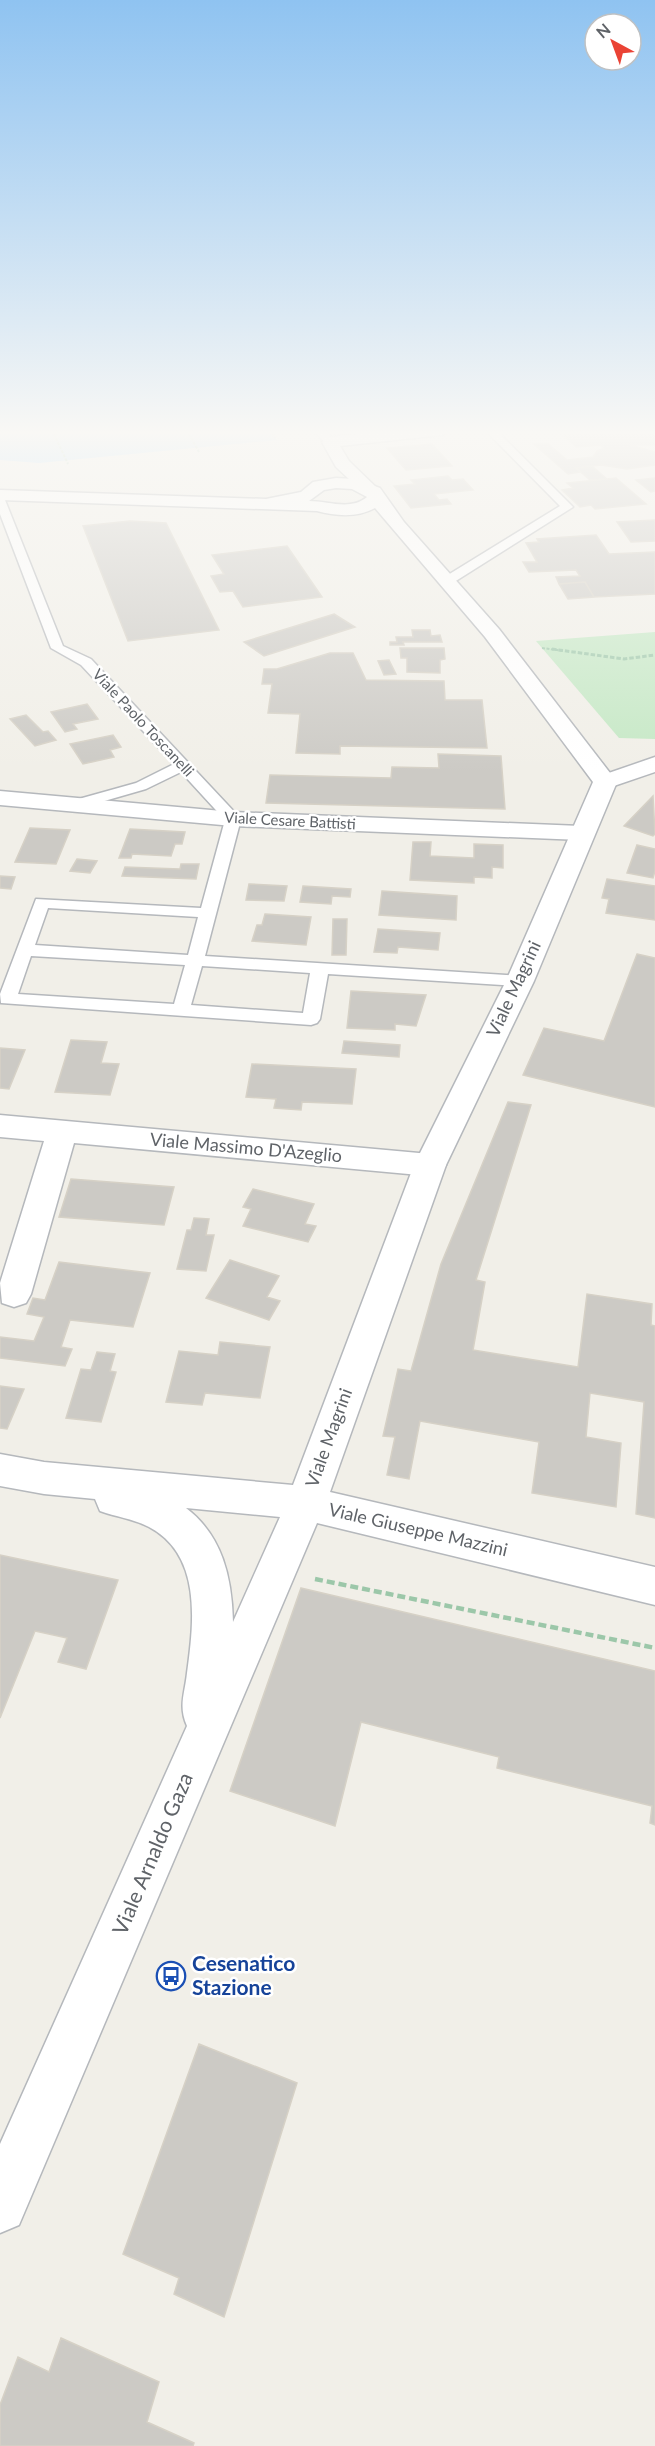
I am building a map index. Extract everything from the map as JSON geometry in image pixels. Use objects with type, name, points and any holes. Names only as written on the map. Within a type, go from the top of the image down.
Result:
[{"type":"street","points":[[414,544],[492,633],[605,782],[655,764]]},
{"type":"street","name":"Viale Magrini","points":[[306,1503],[429,1165],[520,981],[581,833],[605,782]]},
{"type":"street","name":"Viale Cesare Battisti","points":[[0,798],[233,819],[581,833]]},
{"type":"street","name":"Viale Massimo D'Azeglio","points":[[0,1126],[429,1165]]},
{"type":"street","points":[[14,1294],[62,1131]]},
{"type":"street","name":"Viale Giuseppe Mazzini","points":[[0,1470],[44,1478],[306,1503],[655,1586]]},
{"type":"street","points":[[44,1478],[155,1511],[176,1523],[196,1543],[207,1570],[211,1600],[209,1682],[186,1777]]},
{"type":"street","name":"Viale Arnaldo Gaza","points":[[0,2206],[306,1503]]},
{"type":"lane","name":"Viale Paolo Toscanelli","points":[[18,544],[57,648],[86,662],[233,819]]},
{"type":"lane","points":[[447,581],[507,544]]},
{"type":"lane","points":[[73,805],[141,786],[183,765]]},
{"type":"lane","points":[[181,1011],[233,819]]},
{"type":"lane","points":[[208,913],[42,903],[7,999],[311,1019],[320,967]]},
{"type":"lane","points":[[25,950],[520,981]]},
{"type":"path","points":[[492,633],[551,651],[624,659],[655,655]]},
{"type":"path","points":[[313,1578],[655,1648]]},
{"type":"green space","points":[[655,632],[655,739],[619,738],[536,641]]},
{"type":"building","points":[[90,544],[176,544],[219,630],[128,641]]},
{"type":"building","points":[[527,544],[602,544],[609,554],[655,552],[655,594],[594,597],[585,582],[559,584],[556,577],[580,576],[576,570],[529,572],[523,562],[537,562]]},
{"type":"building","points":[[287,546],[322,597],[243,607],[233,591],[220,592],[211,576],[224,574],[212,555]]},
{"type":"building","points":[[585,582],[594,597],[568,599],[559,584]]},
{"type":"building","points":[[334,614],[355,627],[264,656],[244,642]]},
{"type":"building","points":[[412,630],[430,630],[431,636],[440,635],[442,642],[403,642],[404,645],[390,645],[390,642],[397,642],[396,637],[413,637]]},
{"type":"building","points":[[400,648],[444,648],[445,659],[440,660],[440,673],[407,672],[407,658],[401,658]]},
{"type":"building","points":[[330,653],[353,653],[366,680],[444,681],[445,700],[482,700],[487,748],[340,746],[340,754],[296,753],[300,714],[268,713],[272,684],[262,684],[264,669],[277,669]]},
{"type":"building","points":[[389,660],[396,674],[384,675],[378,661]]},
{"type":"building","points":[[87,704],[98,719],[73,724],[77,729],[65,732],[51,712]]},
{"type":"building","points":[[26,715],[43,732],[48,731],[56,740],[35,746],[10,719]]},
{"type":"building","points":[[113,735],[121,747],[110,750],[114,757],[83,764],[70,744]]},
{"type":"building","points":[[438,754],[501,756],[505,809],[266,803],[270,775],[391,778],[392,767],[439,768]]},
{"type":"building","points":[[653,796],[655,834],[653,836],[624,826]]},
{"type":"building","points":[[30,828],[70,830],[56,864],[15,862]]},
{"type":"building","points":[[130,829],[185,832],[182,844],[175,844],[171,856],[132,854],[131,858],[119,858]]},
{"type":"building","points":[[413,842],[431,842],[430,856],[474,858],[474,844],[503,845],[503,868],[492,867],[492,878],[474,877],[474,883],[410,880]]},
{"type":"building","points":[[637,845],[655,849],[653,878],[627,873]]},
{"type":"building","points":[[77,859],[97,861],[90,873],[70,871]]},
{"type":"building","points":[[181,864],[199,864],[196,879],[122,876],[125,867],[180,869]]},
{"type":"building","points":[[0,876],[15,877],[11,889],[0,888]]},
{"type":"building","points":[[607,879],[655,886],[655,920],[606,913],[609,899],[602,898]]},
{"type":"building","points":[[249,884],[287,886],[284,901],[246,900]]},
{"type":"building","points":[[303,886],[351,889],[350,897],[332,896],[331,904],[300,902]]},
{"type":"building","points":[[382,891],[457,896],[456,920],[379,915]]},
{"type":"building","points":[[265,914],[311,917],[306,945],[252,941],[257,925],[262,925]]},
{"type":"building","points":[[333,919],[347,919],[346,955],[332,955]]},
{"type":"building","points":[[378,929],[440,933],[438,950],[398,947],[397,953],[374,952]]},
{"type":"building","points":[[637,954],[655,958],[655,1107],[523,1075],[544,1028],[604,1041]]},
{"type":"building","points":[[351,991],[426,995],[416,1026],[395,1024],[395,1030],[347,1028]]},
{"type":"building","points":[[71,1040],[107,1042],[101,1063],[119,1064],[110,1095],[55,1092]]},
{"type":"building","points":[[344,1041],[400,1045],[399,1057],[342,1053]]},
{"type":"building","points":[[0,1048],[25,1050],[9,1089],[0,1088]]},
{"type":"building","points":[[252,1064],[356,1069],[352,1104],[302,1102],[301,1110],[274,1108],[276,1099],[246,1097]]},
{"type":"building","points":[[508,1102],[531,1105],[476,1280],[485,1282],[473,1350],[578,1367],[587,1294],[652,1304],[651,1325],[655,1326],[655,1518],[636,1514],[644,1402],[590,1393],[586,1437],[621,1443],[616,1507],[532,1493],[539,1442],[420,1421],[409,1479],[387,1475],[395,1437],[383,1436],[398,1369],[411,1371],[441,1264]]},
{"type":"building","points":[[71,1179],[174,1187],[164,1225],[59,1217]]},
{"type":"building","points":[[253,1189],[314,1204],[305,1224],[316,1226],[308,1242],[243,1226],[251,1209],[243,1207]]},
{"type":"building","points":[[194,1218],[209,1219],[206,1235],[214,1235],[206,1271],[177,1269],[187,1230],[191,1230]]},
{"type":"building","points":[[230,1260],[279,1276],[267,1297],[280,1301],[269,1320],[206,1298]]},
{"type":"building","points":[[59,1262],[150,1273],[133,1327],[70,1320],[61,1347],[72,1349],[65,1366],[0,1358],[0,1337],[34,1341],[44,1317],[27,1314],[33,1298],[45,1300]]},
{"type":"building","points":[[220,1342],[270,1347],[260,1398],[205,1393],[202,1405],[166,1402],[179,1351],[218,1355]]},
{"type":"building","points":[[97,1352],[115,1354],[110,1371],[116,1372],[101,1422],[66,1418],[81,1369],[91,1370]]},
{"type":"building","points":[[0,1386],[24,1389],[7,1429],[0,1428]]},
{"type":"building","points":[[0,1555],[118,1580],[86,1669],[58,1662],[67,1638],[35,1631],[0,1718]]},
{"type":"building","points":[[301,1588],[655,1671],[655,1825],[650,1823],[652,1806],[497,1768],[499,1757],[361,1722],[335,1826],[230,1791]]},
{"type":"building","points":[[199,2044],[297,2083],[224,2317],[174,2294],[179,2278],[123,2254]]},
{"type":"building","points":[[61,2338],[159,2382],[147,2422],[194,2443],[193,2446],[0,2446],[0,2405],[18,2357],[49,2372]]},
{"type":"place","name":"Cesenatico Stazione","points":[[171,1976]]}]
